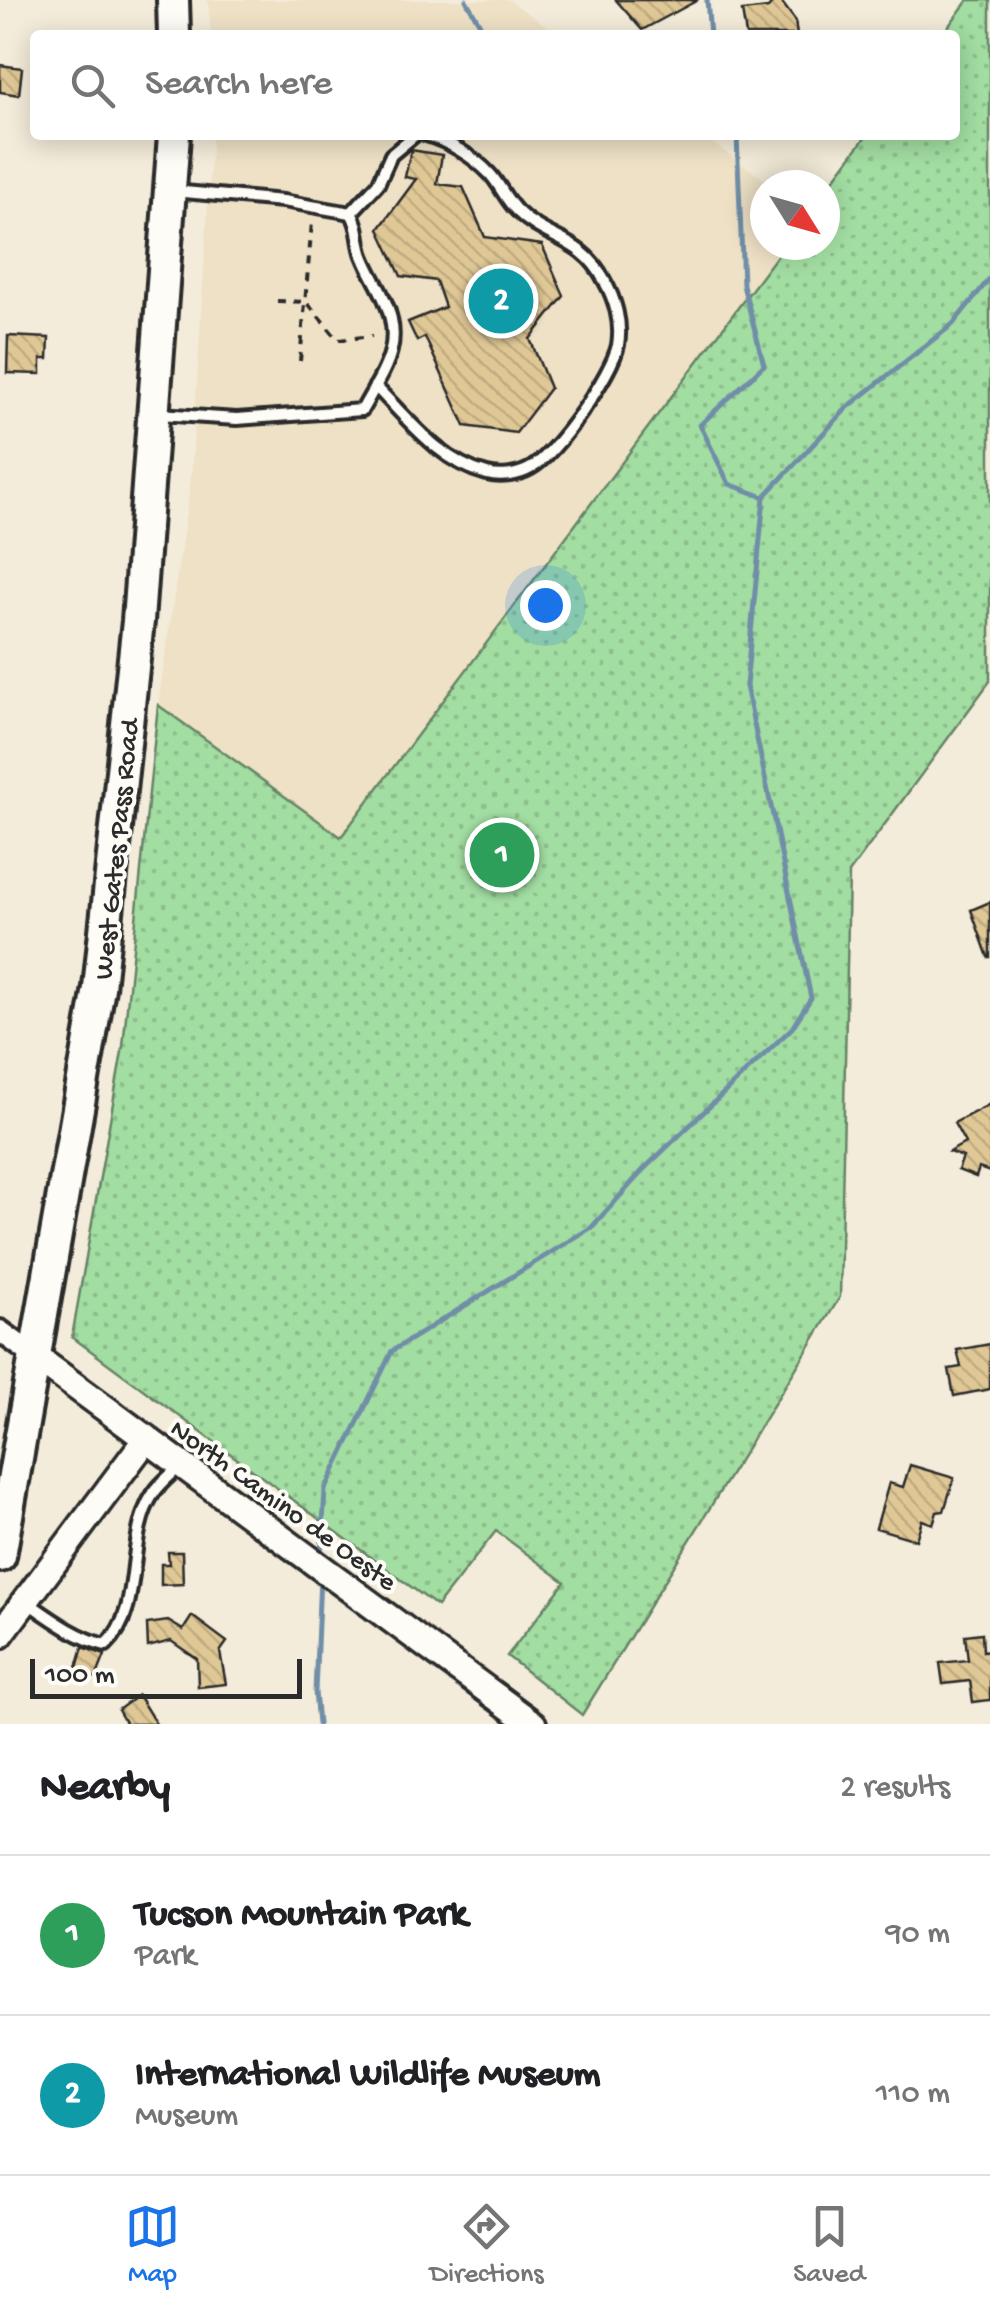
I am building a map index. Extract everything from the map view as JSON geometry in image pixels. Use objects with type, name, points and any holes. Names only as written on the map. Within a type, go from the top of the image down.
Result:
[{"type":"main road","points":[[173,0],[174,30]]},
{"type":"main road","name":"West Gates Pass Road","points":[[0,1556],[99,988],[136,641],[174,140]]},
{"type":"street","name":"North Camino de Oeste","points":[[0,1331],[533,1724]]},
{"type":"street","points":[[0,1635],[147,1438]]},
{"type":"lane","points":[[351,213],[368,198],[391,155],[410,140]]},
{"type":"lane","points":[[375,386],[437,449],[487,474],[508,476],[530,469],[554,448],[596,390],[618,347],[616,306],[590,258],[571,242],[517,211],[488,172],[440,140]]},
{"type":"lane","points":[[153,414],[237,420],[362,410],[389,360],[396,336],[387,304],[362,254],[358,224],[351,213],[283,201],[170,191]]},
{"type":"lane","points":[[28,1602],[49,1618],[96,1643],[106,1644],[118,1632],[139,1532],[152,1494],[182,1464]]},
{"type":"path","points":[[300,362],[312,222]]},
{"type":"path","points":[[277,300],[307,302],[338,340],[372,336]]},
{"type":"shaded area","points":[[208,0],[509,0],[552,30],[211,30]]},
{"type":"shaded area","points":[[212,140],[708,140],[751,170],[750,260],[774,260],[341,838],[158,705],[191,479]]},
{"type":"green space","points":[[968,0],[990,0],[990,681],[849,873],[840,1297],[582,1715],[507,1656],[565,1582],[496,1531],[437,1606],[72,1337],[123,1046],[158,705],[341,837],[774,260],[840,260],[840,171],[863,140],[960,140],[960,30],[946,30]]},
{"type":"building","points":[[616,0],[698,0],[642,30]]},
{"type":"building","points":[[780,0],[795,20],[796,30],[745,30],[742,11],[768,8]]},
{"type":"building","points":[[0,65],[22,68],[19,95],[0,92]]},
{"type":"building","points":[[411,150],[442,155],[437,184],[463,187],[485,237],[542,245],[564,296],[530,339],[550,388],[516,433],[465,426],[425,337],[417,341],[408,322],[445,307],[436,281],[401,276],[379,229],[416,179],[405,177]]},
{"type":"building","points":[[8,336],[49,338],[48,359],[41,359],[41,374],[7,373]]},
{"type":"building","points":[[990,902],[990,957],[988,957],[971,910]]},
{"type":"building","points":[[990,1104],[990,1172],[979,1168],[976,1177],[958,1170],[963,1157],[949,1152],[965,1143],[954,1123]]},
{"type":"building","points":[[990,1344],[990,1389],[954,1396],[949,1369],[961,1367],[957,1350]]},
{"type":"building","points":[[910,1465],[954,1478],[944,1511],[937,1512],[933,1524],[922,1520],[916,1540],[876,1528],[889,1483],[903,1487]]},
{"type":"building","points":[[168,1552],[182,1552],[183,1584],[161,1585],[161,1564],[169,1564]]},
{"type":"building","points":[[192,1616],[227,1642],[220,1652],[226,1684],[198,1687],[197,1659],[171,1641],[148,1647],[147,1624],[168,1621],[183,1630]]},
{"type":"building","points":[[982,1633],[983,1651],[990,1650],[990,1700],[973,1702],[970,1681],[943,1684],[940,1663],[968,1660],[965,1635]]},
{"type":"building","points":[[83,1647],[105,1655],[96,1678],[76,1671]]},
{"type":"building","points":[[138,1695],[156,1724],[126,1724],[118,1710]]},
{"type":"waterway","points":[[466,0],[483,30]]},
{"type":"waterway","points":[[707,0],[710,30]]},
{"type":"waterway","points":[[737,140],[743,285],[764,365],[700,425],[729,484],[764,497]]},
{"type":"waterway","points":[[321,1556],[325,1490],[392,1351],[592,1227],[646,1167],[792,1028],[811,998],[746,686],[764,497],[848,407],[953,324],[990,278]]},
{"type":"waterway","points":[[318,1724],[315,1692],[320,1577]]},
{"type":"place","name":"International Wildlife Museum","points":[[501,301]]},
{"type":"place","name":"Tucson Mountain Park","points":[[502,855]]}]
